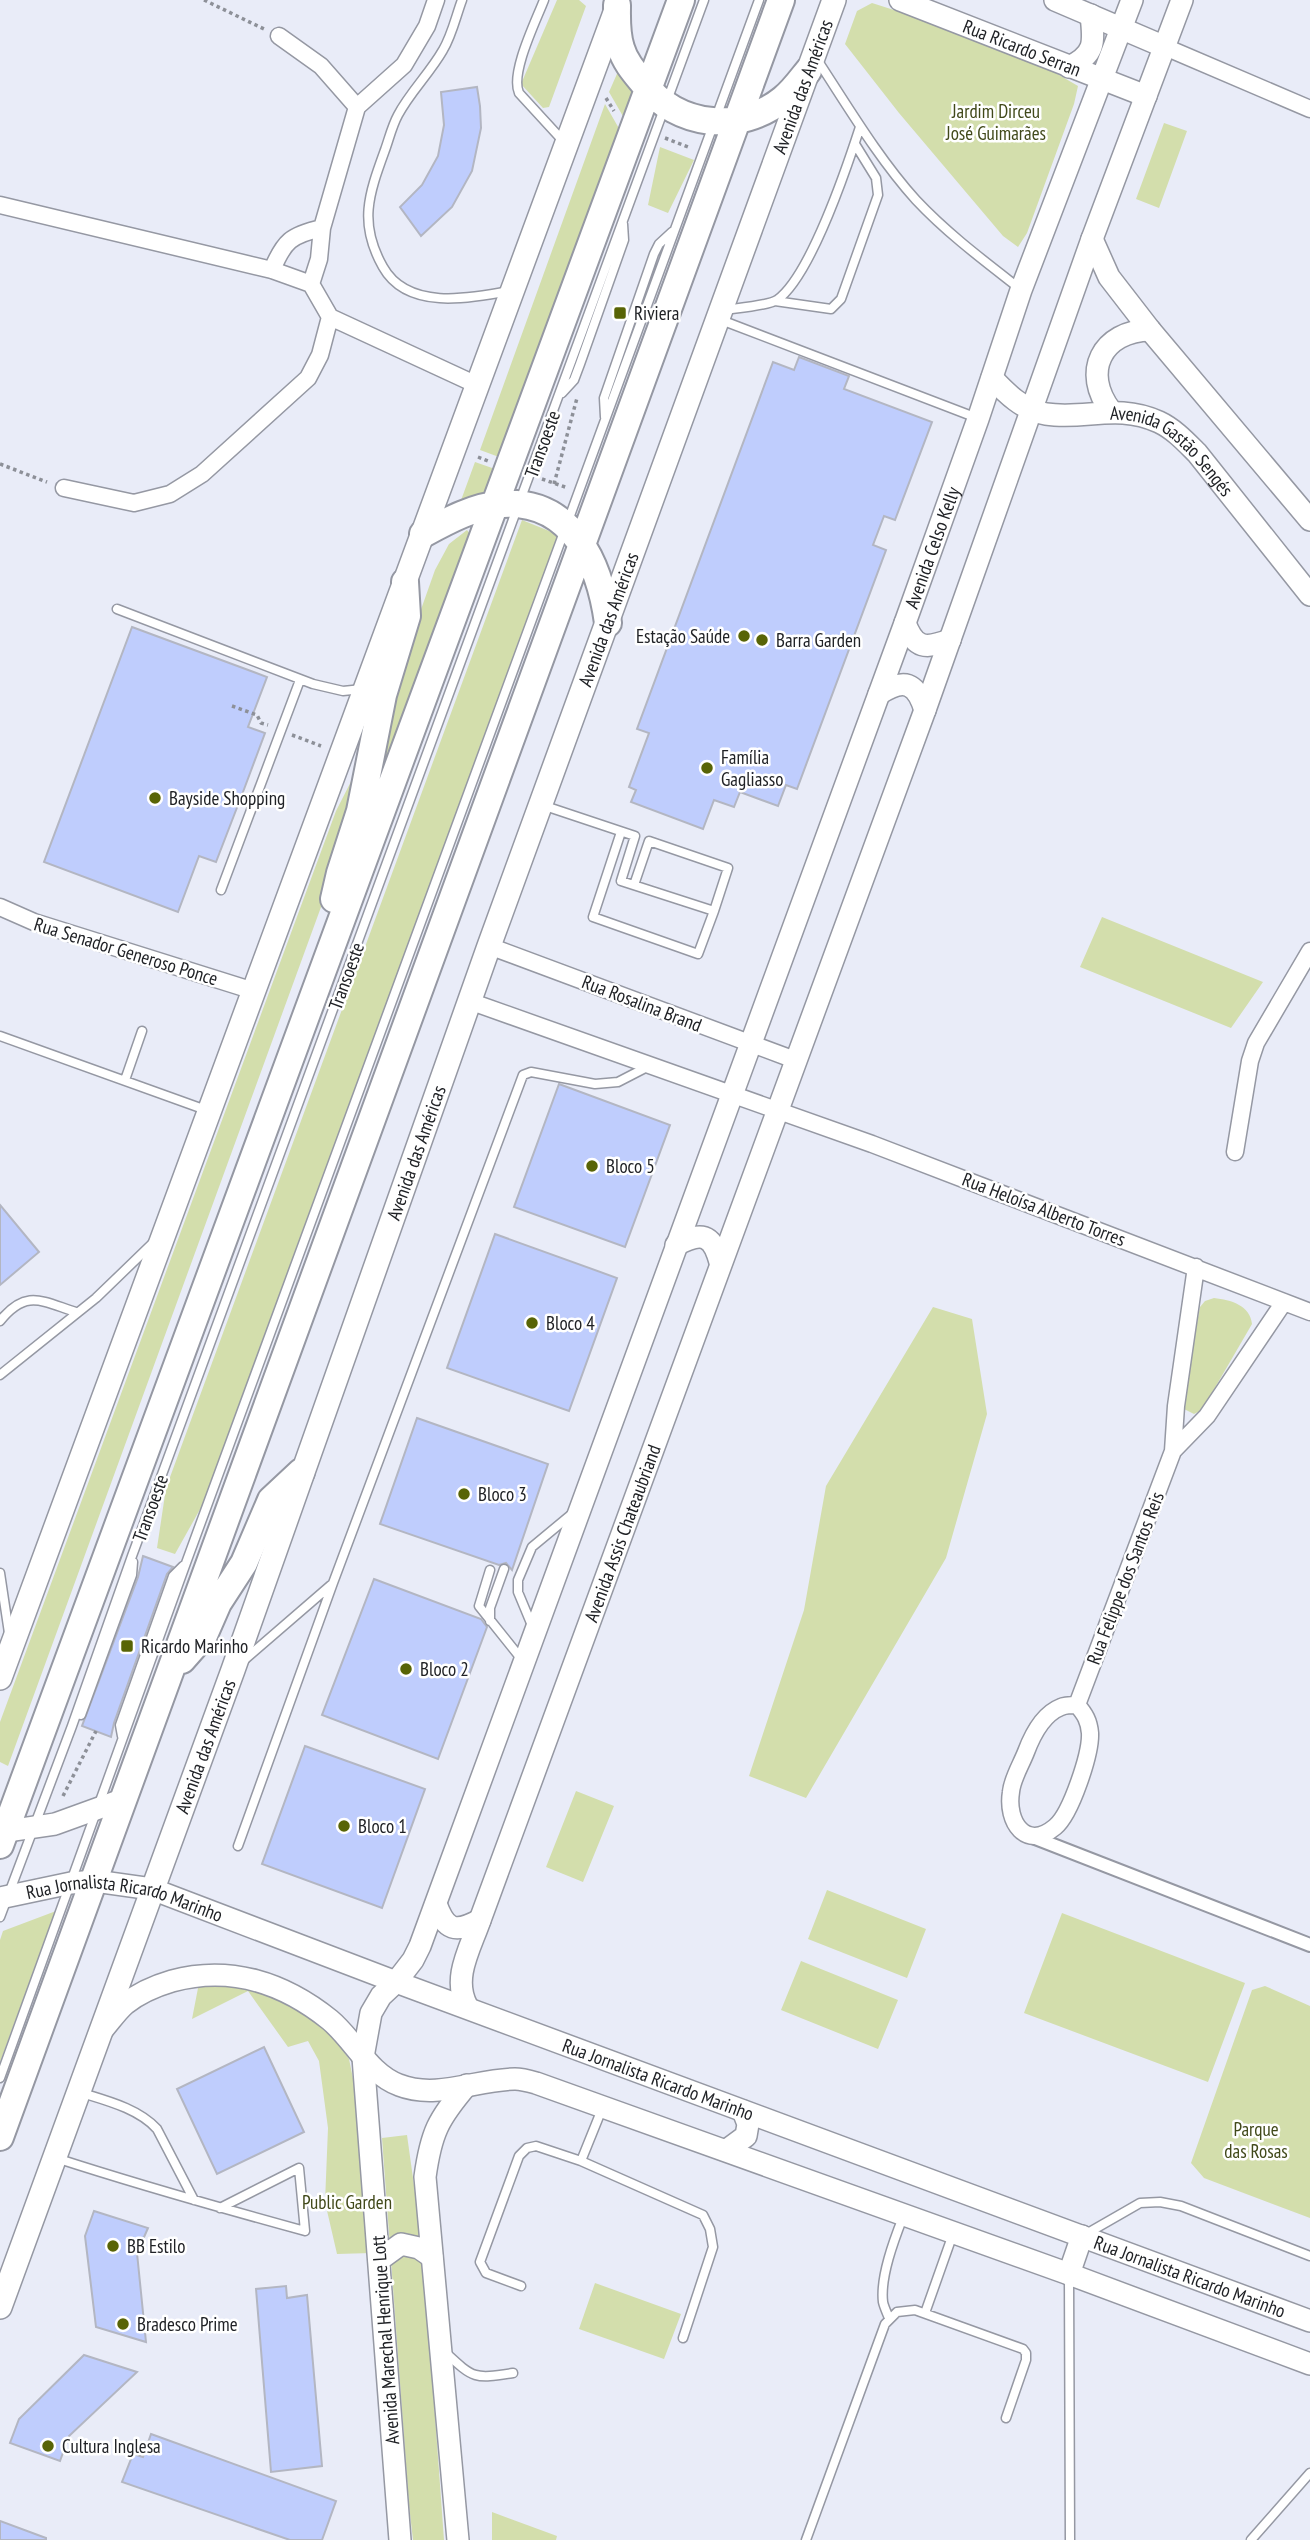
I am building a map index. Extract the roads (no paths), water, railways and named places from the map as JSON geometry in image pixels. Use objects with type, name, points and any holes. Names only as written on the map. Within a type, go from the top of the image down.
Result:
[{"type":"highway","points":[[2,1836],[334,940],[507,505],[657,98],[681,0]]},
{"type":"highway","points":[[0,2137],[83,1882],[124,1799],[171,1672],[575,535],[726,120],[781,0]]},
{"type":"highway","points":[[618,3],[617,31],[623,55],[657,98],[690,118],[726,120],[761,111],[781,101],[811,63]]},
{"type":"highway","points":[[423,534],[456,517],[507,505],[546,512],[575,535],[599,578],[608,624]]},
{"type":"highway","points":[[334,940],[331,917],[340,873],[360,811],[377,719],[407,616],[405,582]]},
{"type":"highway","points":[[171,1672],[204,1635],[218,1603],[244,1563],[271,1500],[301,1472]]},
{"type":"main road","name":"Avenida das Américas","points":[[0,2308],[233,1670],[469,1001],[834,0]]},
{"type":"main road","points":[[0,1678],[618,3]]},
{"type":"street","points":[[311,284],[319,259],[322,228],[357,107],[404,65],[427,26],[436,0]]},
{"type":"street","name":"Rua Ricardo Serran","points":[[900,0],[1146,96]]},
{"type":"street","points":[[1055,0],[1310,109]]},
{"type":"street","name":"Avenida Celso Kelly","points":[[731,1096],[905,623],[1021,290],[1132,0]]},
{"type":"street","points":[[795,1060],[925,710],[1092,239],[1182,0]]},
{"type":"street","points":[[1069,67],[1087,56],[1092,46],[1091,15]]},
{"type":"street","points":[[279,36],[321,66],[357,107]]},
{"type":"street","points":[[0,203],[272,270],[311,284],[330,317],[477,385]]},
{"type":"street","points":[[272,270],[281,247],[295,237],[322,228]]},
{"type":"street","points":[[1092,239],[1109,277],[1150,330],[1310,520]]},
{"type":"street","points":[[64,488],[134,503],[170,494],[202,474],[308,378],[320,355],[330,317]]},
{"type":"street","points":[[1111,411],[1101,398],[1097,384],[1097,368],[1102,354],[1111,342],[1124,334],[1150,330]]},
{"type":"street","points":[[992,378],[1004,391],[1031,410]]},
{"type":"street","name":"Avenida Gastão Sengés","points":[[1031,410],[1045,414],[1111,411],[1136,414],[1160,422],[1197,453],[1310,595]]},
{"type":"street","points":[[905,623],[910,637],[922,646],[933,646],[950,640]]},
{"type":"street","points":[[879,694],[894,684],[907,684],[919,693],[925,710]]},
{"type":"street","name":"Rua Senador Generoso Ponce","points":[[0,907],[34,922],[254,991]]},
{"type":"street","name":"Rua Rosalina Brand","points":[[489,946],[795,1060]]},
{"type":"street","points":[[1235,1152],[1250,1061],[1256,1044],[1310,951]]},
{"type":"street","points":[[469,1001],[776,1111]]},
{"type":"street","name":"Avenida Assis Chateaubriand","points":[[467,2006],[461,1994],[460,1978],[480,1920],[795,1060]]},
{"type":"street","points":[[396,1982],[413,1960],[436,1904],[731,1096]]},
{"type":"street","name":"Rua Heloísa Alberto Torres","points":[[776,1111],[872,1144],[1310,1312]]},
{"type":"street","points":[[676,1245],[694,1236],[706,1237],[716,1246],[720,1262]]},
{"type":"street","name":"Rua Felippe dos Santos Reis","points":[[1077,1705],[1173,1451],[1176,1406],[1196,1267]]},
{"type":"street","name":"Rua Felippe dos Santos Reis","points":[[1173,1451],[1207,1416],[1284,1302]]},
{"type":"street","points":[[1027,1835],[1042,1835],[1056,1826],[1066,1813],[1090,1749],[1090,1731],[1086,1715],[1077,1705],[1061,1706],[1033,1734],[1011,1791],[1010,1813],[1016,1827],[1027,1835],[1310,1945]]},
{"type":"street","points":[[2,1836],[55,1824],[124,1799]]},
{"type":"street","name":"Rua Jornalista Ricardo Marinho","points":[[4,1897],[83,1882],[152,1889],[1310,2321]]},
{"type":"street","points":[[436,1904],[441,1920],[452,1928],[463,1928],[480,1920]]},
{"type":"street","name":"Rua Jornalista Ricardo Marinho","points":[[101,2033],[122,2006],[144,1991],[193,1975],[235,1975],[261,1981],[299,1997],[332,2022],[363,2057],[398,2085],[438,2091],[516,2079],[536,2083],[954,2232],[1310,2364]]},
{"type":"street","name":"Avenida Marechal Henrique Lott","points":[[396,1982],[381,1996],[371,2013],[363,2057],[400,2540]]},
{"type":"street","points":[[458,2540],[425,2177],[429,2148],[437,2124],[467,2085]]},
{"type":"street","points":[[727,2150],[746,2136],[748,2124],[743,2111]]},
{"type":"street","points":[[1069,2274],[1082,2235]]},
{"type":"street","points":[[379,2260],[401,2244],[419,2248],[432,2257]]},
{"type":"lane","points":[[462,0],[445,48],[397,116],[376,174],[367,210],[371,246],[389,277],[411,292],[436,298],[475,298],[513,290]]},
{"type":"lane","points":[[544,0],[517,73],[516,87],[566,145]]},
{"type":"lane","name":"Transoeste","points":[[0,1917],[4,1897],[34,1828],[72,1726],[86,1705],[132,1575],[132,1556],[507,505],[559,396],[574,380],[624,240],[622,226],[657,98],[705,0]]},
{"type":"lane","points":[[0,2078],[83,1882],[97,1810],[123,1739],[120,1725],[173,1576],[186,1563],[575,535],[605,420],[604,398],[654,254],[659,244],[674,230],[726,120],[759,0]]},
{"type":"lane","points":[[811,63],[923,207],[1021,290]]},
{"type":"lane","points":[[775,301],[791,286],[803,267],[839,188],[860,127]]},
{"type":"lane","points":[[720,314],[775,301],[831,309],[841,299],[878,195],[876,178],[855,144]]},
{"type":"lane","points":[[720,314],[978,419]]},
{"type":"lane","points":[[117,609],[300,680],[343,691],[365,689]]},
{"type":"lane","points":[[221,890],[300,680]]},
{"type":"lane","points":[[542,805],[635,836],[621,881],[714,911]]},
{"type":"lane","points":[[621,832],[593,917],[698,954],[729,868],[649,841],[634,885]]},
{"type":"lane","points":[[125,1080],[142,1031]]},
{"type":"lane","points":[[0,1036],[209,1111]]},
{"type":"lane","points":[[239,1846],[333,1583],[523,1074],[531,1072],[595,1084],[618,1082],[649,1066]]},
{"type":"lane","points":[[0,1375],[96,1298],[164,1233]]},
{"type":"lane","points":[[0,1321],[13,1306],[24,1301],[39,1300],[76,1312]]},
{"type":"lane","points":[[535,1632],[518,1592],[518,1580],[531,1546],[581,1507]]},
{"type":"lane","points":[[490,1621],[490,1608],[504,1569]]},
{"type":"lane","points":[[490,1570],[479,1603],[481,1610],[524,1662]]},
{"type":"lane","points":[[0,1577],[11,1648]]},
{"type":"lane","points":[[233,1670],[333,1583]]},
{"type":"lane","points":[[79,2092],[121,2106],[150,2121],[157,2129],[194,2200]]},
{"type":"lane","points":[[581,2161],[603,2106]]},
{"type":"lane","points":[[521,2286],[486,2273],[480,2262],[519,2157],[527,2148],[536,2146],[581,2161],[703,2215],[710,2229],[713,2247],[683,2338]]},
{"type":"lane","points":[[55,2158],[220,2208],[304,2231],[299,2168],[220,2208]]},
{"type":"lane","points":[[1082,2235],[1140,2203],[1160,2202],[1181,2206],[1310,2256]]},
{"type":"lane","points":[[889,2318],[883,2302],[884,2281],[904,2214]]},
{"type":"lane","points":[[925,2313],[954,2232]]},
{"type":"lane","points":[[1069,2274],[1070,2540]]},
{"type":"lane","points":[[806,2540],[881,2333],[889,2318],[905,2310],[915,2310],[1020,2348],[1026,2353],[1006,2418]]},
{"type":"lane","points":[[441,2348],[467,2373],[478,2377],[513,2373]]},
{"type":"lane","points":[[1251,2540],[1310,2473]]},
{"type":"place","name":"Riviera","points":[[620,313]]},
{"type":"place","name":"Estação Saúde","points":[[744,636]]},
{"type":"place","name":"Barra Garden","points":[[762,640]]},
{"type":"place","name":"Família Gagliasso","points":[[707,768]]},
{"type":"place","name":"Bayside Shopping","points":[[155,798]]},
{"type":"place","name":"Bloco 5","points":[[592,1166]]},
{"type":"place","name":"Bloco 4","points":[[532,1323]]},
{"type":"place","name":"Bloco 3","points":[[464,1494]]},
{"type":"place","name":"Ricardo Marinho","points":[[127,1646]]},
{"type":"place","name":"Bloco 2","points":[[406,1669]]},
{"type":"place","name":"Bloco 1","points":[[344,1826]]},
{"type":"place","name":"BB Estilo","points":[[113,2246]]},
{"type":"place","name":"Bradesco Prime","points":[[123,2324]]},
{"type":"place","name":"Cultura Inglesa","points":[[48,2446]]},
{"type":"park label","name":"Jardim Dirceu José Guimarães","points":[[996,122]]},
{"type":"park label","name":"Parque das Rosas","points":[[1256,2140]]},
{"type":"park label","name":"Public Garden","points":[[347,2202]]}]
